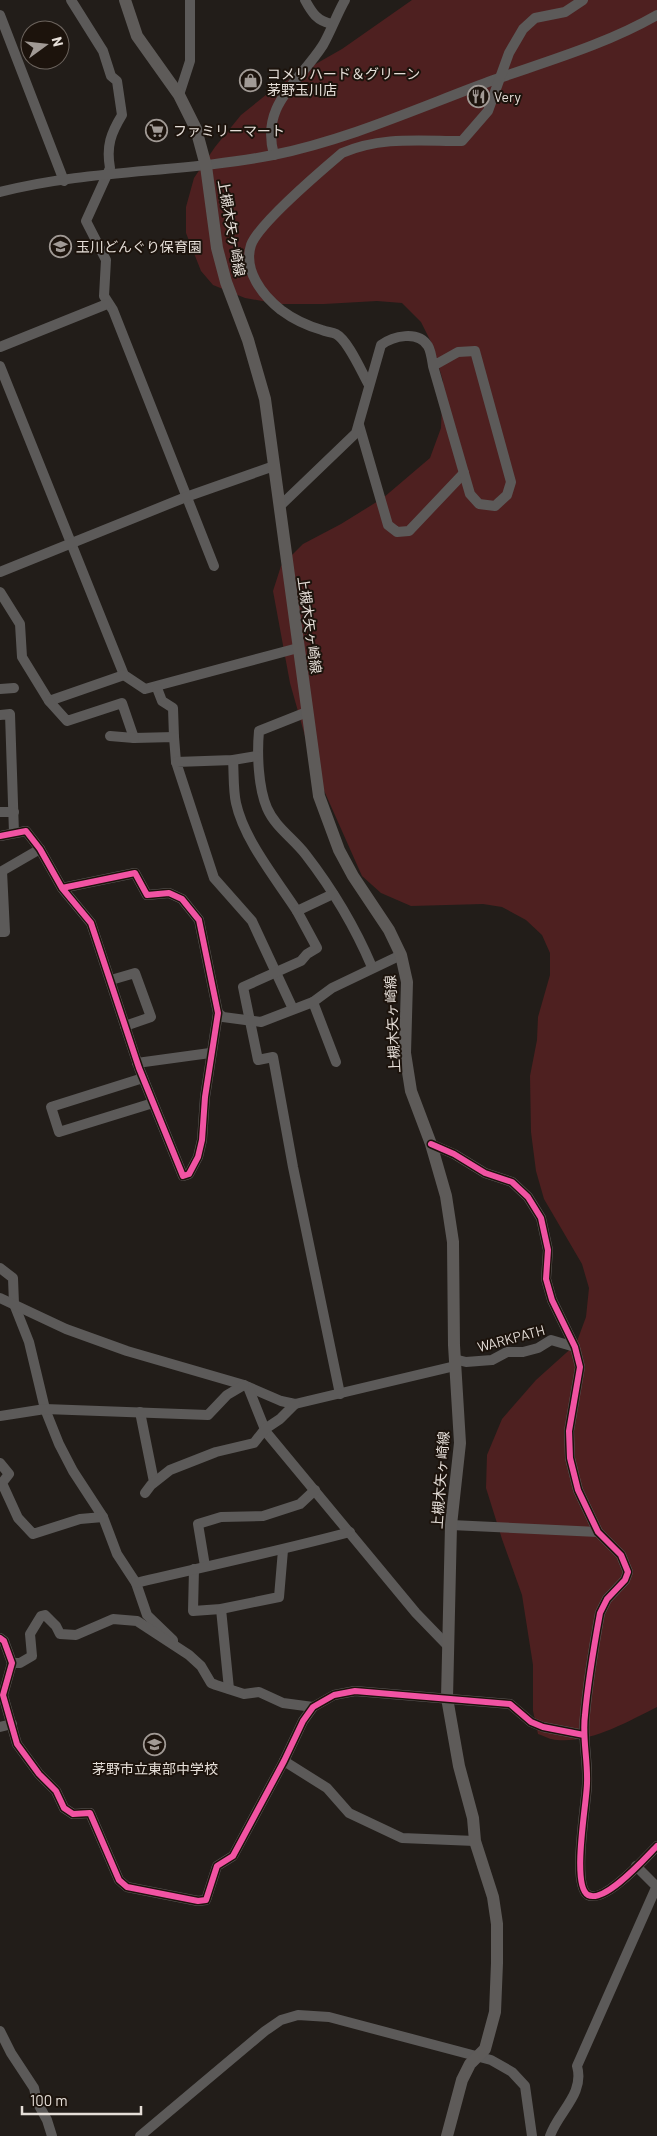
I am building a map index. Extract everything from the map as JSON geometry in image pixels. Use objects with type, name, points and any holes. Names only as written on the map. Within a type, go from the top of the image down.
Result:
[{"type":"main road","name":"上槻木矢ヶ崎線","points":[[125,0],[137,36],[179,95],[196,129],[206,166],[217,248],[226,282],[248,340],[265,399],[319,796],[330,830],[353,876],[389,930],[401,955],[408,982],[405,1052],[411,1091],[431,1144],[446,1196],[454,1242],[454,1362],[460,1442],[451,1525],[447,1698],[459,1766],[473,1818],[475,1841],[493,1897],[497,1924],[495,2012],[485,2049],[470,2064],[462,2080],[447,2136]]},
{"type":"street","points":[[71,0],[103,51],[111,76],[117,81],[122,115],[110,134],[108,158],[110,168],[108,175],[99,189],[86,222],[106,260],[104,296],[107,304],[113,310],[214,566]]},
{"type":"street","points":[[179,95],[190,61],[190,0]]},
{"type":"street","points":[[305,0],[311,13],[321,22],[332,24]]},
{"type":"street","points":[[274,155],[271,142],[272,114],[324,43],[345,0]]},
{"type":"street","points":[[369,385],[345,343],[337,334],[309,326],[282,311],[269,299],[251,273],[249,257],[252,243],[274,216],[342,153],[354,148],[410,139],[462,141],[488,111],[502,77],[509,53],[523,29],[535,18],[565,12],[583,0]]},
{"type":"street","points":[[0,15],[64,181]]},
{"type":"street","points":[[0,192],[108,175],[206,166],[274,155],[331,140],[591,45],[657,15]]},
{"type":"street","points":[[0,347],[107,304]]},
{"type":"street","points":[[280,506],[356,433],[381,345],[388,340],[402,336],[420,338],[429,346],[433,366],[470,494],[479,504],[495,506],[507,495],[511,482],[475,351],[458,352],[433,366]]},
{"type":"street","points":[[0,366],[73,543],[124,675],[145,689],[157,688],[298,648]]},
{"type":"street","points":[[358,424],[388,525],[397,532],[409,531],[464,473]]},
{"type":"street","points":[[0,572],[186,497],[274,466]]},
{"type":"street","points":[[0,592],[20,624],[22,657],[49,701],[67,721],[122,703],[134,738]]},
{"type":"street","points":[[49,701],[124,675]]},
{"type":"street","points":[[0,689],[14,688]]},
{"type":"street","points":[[157,688],[162,701],[173,708],[176,762],[214,878],[252,921],[293,1009]]},
{"type":"street","points":[[307,712],[259,731],[257,756],[267,808],[284,833],[305,854],[333,894],[350,922],[372,968]]},
{"type":"street","points":[[0,715],[10,714],[14,833]]},
{"type":"street","points":[[110,736],[134,738],[174,737]]},
{"type":"street","points":[[176,762],[233,760],[257,756]]},
{"type":"street","points":[[233,760],[236,802],[244,828],[273,878],[297,911],[317,948],[307,954],[301,962],[243,987],[258,1060],[273,1057],[293,1167],[340,1394]]},
{"type":"street","points":[[0,812],[14,812]]},
{"type":"street","points":[[0,836],[26,831],[40,849],[62,888],[91,923],[137,1063],[183,1176],[190,1174],[198,1157],[202,1140],[210,1053],[218,1013],[198,920],[182,899],[168,893],[147,895],[135,873],[62,888]]},
{"type":"street","points":[[0,932],[5,932],[2,871],[40,849]]},
{"type":"street","points":[[297,911],[333,894]]},
{"type":"street","points":[[218,1013],[223,1017],[261,1022],[313,1002],[332,988],[401,955]]},
{"type":"street","points":[[111,980],[136,973],[151,1017],[126,1026]]},
{"type":"street","points":[[313,1002],[336,1062]]},
{"type":"street","points":[[137,1063],[210,1053]]},
{"type":"street","points":[[143,1078],[51,1107],[59,1132],[153,1103]]},
{"type":"street","points":[[431,1144],[454,1154],[485,1173],[512,1182],[528,1197],[540,1218],[548,1250],[546,1279],[552,1300],[575,1347],[580,1368],[569,1431],[570,1458],[578,1490],[598,1532],[621,1555],[628,1572],[625,1580],[607,1598],[600,1613],[584,1715],[587,1784],[580,1854],[584,1890],[588,1895],[595,1896],[613,1889],[657,1846]]},
{"type":"street","points":[[0,1268],[13,1278],[14,1304],[29,1342],[45,1409],[59,1444],[73,1471],[103,1517],[116,1554],[136,1583],[148,1615],[173,1640],[173,1644]]},
{"type":"street","points":[[0,1298],[48,1322],[110,1344],[246,1386],[295,1404],[280,1420],[265,1429],[254,1443],[195,1459],[170,1470],[154,1482],[145,1494]]},
{"type":"street","name":"WARKPATH","points":[[295,1404],[340,1394],[454,1362],[492,1360],[507,1352],[524,1352],[538,1348],[551,1340],[575,1347]]},
{"type":"street","points":[[0,1416],[45,1409],[208,1415],[227,1395],[246,1386]]},
{"type":"street","points":[[246,1386],[265,1429],[416,1613],[447,1645]]},
{"type":"street","points":[[140,1412],[154,1482]]},
{"type":"street","points":[[0,1463],[9,1474],[2,1483],[18,1518],[33,1534],[80,1519],[103,1517]]},
{"type":"street","points":[[205,1566],[198,1524],[221,1517],[263,1516],[300,1504],[315,1490]]},
{"type":"street","points":[[451,1525],[598,1532]]},
{"type":"street","points":[[136,1583],[283,1550],[350,1532]]},
{"type":"street","points":[[194,1569],[193,1611],[221,1609],[279,1597],[283,1550]]},
{"type":"street","points":[[221,1609],[229,1689]]},
{"type":"street","points":[[12,1663],[20,1663],[32,1656],[30,1634],[41,1616],[45,1615],[56,1626],[60,1634],[70,1636],[113,1619],[137,1621],[173,1644],[200,1666],[211,1683],[244,1694],[259,1692],[283,1703],[313,1707]]},
{"type":"street","points":[[0,1638],[4,1641],[12,1663],[3,1695],[17,1744],[39,1774],[56,1791],[64,1808],[73,1814],[90,1813],[119,1880],[127,1888],[198,1901],[206,1900],[217,1866],[233,1856],[284,1761],[303,1721],[313,1707],[334,1695],[355,1691],[510,1704],[531,1722],[543,1727],[584,1735]]},
{"type":"street","points":[[0,1727],[12,1724]]},
{"type":"street","points":[[284,1761],[327,1788],[349,1813],[402,1838],[475,1841]]},
{"type":"street","points":[[550,2136],[554,2124],[568,2108],[580,2077],[577,2066],[655,1890],[656,1886],[636,1866]]},
{"type":"street","points":[[140,2136],[265,2031],[281,2020],[309,2015],[329,2017],[491,2060],[512,2072],[525,2086],[532,2136]]},
{"type":"street","points":[[0,2032],[34,2088],[37,2102],[47,2120],[52,2136]]},
{"type":"shaded area","points":[[412,0],[657,0],[657,1707],[596,1735],[570,1740],[555,1740],[538,1734],[533,1711],[533,1665],[522,1595],[486,1488],[487,1455],[502,1419],[536,1380],[576,1344],[586,1317],[589,1288],[582,1264],[544,1199],[536,1171],[531,1132],[530,1076],[537,1040],[538,1017],[550,975],[550,953],[542,935],[526,920],[502,907],[483,904],[411,906],[381,893],[362,876],[314,768],[290,683],[273,591],[281,566],[303,544],[341,524],[383,498],[430,458],[441,428],[443,381],[432,344],[421,322],[402,303],[377,301],[279,304],[245,298],[213,285],[201,271],[186,233],[186,207],[194,178],[215,147],[241,115],[277,86],[342,49]]},
{"type":"cycle path","points":[[0,836],[26,831],[40,849],[62,888],[91,923],[139,1068],[183,1176],[189,1174],[198,1157],[202,1140],[205,1097],[218,1013],[199,920],[182,899],[169,893],[147,895],[135,873],[62,888]]},
{"type":"cycle path","points":[[431,1144],[454,1154],[485,1173],[512,1182],[528,1197],[541,1218],[548,1250],[546,1279],[552,1300],[575,1347],[580,1367],[569,1431],[570,1458],[578,1490],[598,1532],[621,1555],[628,1572],[625,1580],[607,1599],[600,1613],[589,1676],[584,1723],[587,1774],[580,1860],[583,1888],[588,1895],[595,1896],[604,1893],[625,1878],[657,1846]]},
{"type":"cycle path","points":[[0,1638],[4,1641],[12,1663],[3,1695],[17,1744],[39,1774],[56,1791],[64,1808],[73,1814],[90,1813],[119,1880],[127,1887],[198,1901],[206,1900],[217,1866],[233,1856],[284,1761],[303,1721],[313,1707],[334,1695],[355,1691],[510,1704],[531,1722],[543,1727],[584,1735]]},
{"type":"place","name":"コメリハード＆グリーン 茅野玉川店","points":[[251,81]]},
{"type":"place","name":"Very","points":[[478,96]]},
{"type":"place","name":"ファミリーマート","points":[[157,130]]},
{"type":"place","name":"玉川どんぐり保育園","points":[[60,246]]},
{"type":"place","name":"茅野市立東部中学校","points":[[155,1745]]}]
